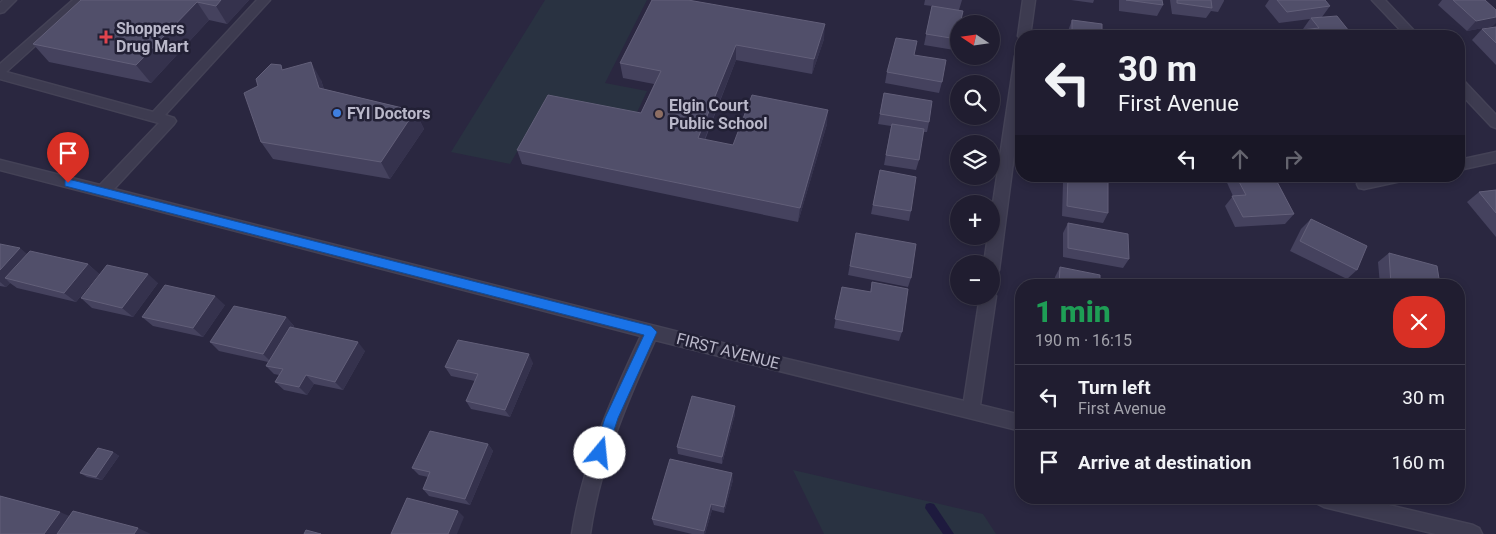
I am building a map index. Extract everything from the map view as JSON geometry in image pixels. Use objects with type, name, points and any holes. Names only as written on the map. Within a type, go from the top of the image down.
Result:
[{"type":"street","points":[[0,9],[10,0]]},
{"type":"street","points":[[0,71],[80,0]]},
{"type":"street","points":[[156,117],[264,0]]},
{"type":"street","points":[[1025,30],[1029,0]]},
{"type":"street","points":[[1378,0],[1407,30]]},
{"type":"street","points":[[0,76],[169,121],[102,192]]},
{"type":"street","points":[[1465,90],[1496,123]]},
{"type":"street","points":[[993,255],[1015,99]]},
{"type":"street","points":[[1465,164],[1496,157]]},
{"type":"street","name":"FIRST AVENUE","points":[[0,166],[651,332],[1015,422]]},
{"type":"street","points":[[1364,184],[1373,182]]},
{"type":"street","points":[[972,411],[987,305]]},
{"type":"street","points":[[581,534],[584,506],[612,418],[651,332]]},
{"type":"street","points":[[1349,504],[1473,534]]},
{"type":"shaded area","points":[[545,0],[647,0],[605,83],[647,91],[633,121],[545,103],[510,164],[451,152]]},
{"type":"shaded area","points":[[793,470],[983,514],[996,534],[824,534]]},
{"type":"building","points":[[81,0],[221,0],[216,6],[197,2],[136,65],[33,44]]},
{"type":"building","points":[[652,0],[688,0],[825,24],[814,59],[736,45],[698,138],[733,145],[752,95],[828,110],[800,208],[517,150],[548,95],[641,113],[661,71],[620,63]]},
{"type":"building","points":[[1126,0],[1162,0],[1163,5]]},
{"type":"building","points":[[1177,0],[1211,0],[1212,8],[1177,3]]},
{"type":"building","points":[[1277,0],[1325,0],[1330,6],[1287,12]]},
{"type":"building","points":[[1453,0],[1485,0],[1496,10],[1496,17],[1476,21]]},
{"type":"building","points":[[932,6],[963,11],[962,15],[950,15],[950,38],[926,34]]},
{"type":"building","points":[[1337,16],[1348,30],[1302,30],[1319,28],[1311,18]]},
{"type":"building","points":[[1072,20],[1102,24],[1102,30],[1072,30]]},
{"type":"building","points":[[1496,27],[1496,43],[1482,29]]},
{"type":"building","points":[[896,38],[917,41],[914,55],[946,60],[942,82],[887,72]]},
{"type":"building","points":[[311,62],[319,88],[415,111],[381,162],[261,142],[244,93],[258,86],[256,79],[271,64],[281,65],[282,70]]},
{"type":"building","points":[[884,93],[932,101],[929,122],[880,114]]},
{"type":"building","points":[[892,124],[924,129],[919,160],[886,155]]},
{"type":"building","points":[[880,170],[916,177],[911,211],[873,205]]},
{"type":"building","points":[[1068,182],[1108,182],[1108,213],[1067,206]]},
{"type":"building","points":[[1239,182],[1277,182],[1294,214],[1243,217],[1232,196],[1246,195]]},
{"type":"building","points":[[1496,190],[1496,213],[1479,192]]},
{"type":"building","points":[[1311,219],[1367,246],[1357,270],[1300,241]]},
{"type":"building","points":[[1068,223],[1128,234],[1129,259],[1068,248]]},
{"type":"building","points":[[856,233],[916,244],[911,278],[850,266]]},
{"type":"building","points":[[0,244],[20,248],[0,270]]},
{"type":"building","points":[[30,251],[88,264],[64,293],[5,278]]},
{"type":"building","points":[[1389,253],[1437,266],[1439,279],[1391,279]]},
{"type":"building","points":[[107,265],[148,274],[122,308],[81,298]]},
{"type":"building","points":[[1060,267],[1100,275],[1100,279],[1059,279]]},
{"type":"building","points":[[872,282],[908,289],[902,332],[835,319],[842,287],[871,292]]},
{"type":"building","points":[[165,285],[215,296],[193,328],[142,317]]},
{"type":"building","points":[[234,306],[286,317],[263,354],[210,342]]},
{"type":"building","points":[[290,327],[358,342],[335,382],[306,375],[299,387],[275,382],[283,369],[266,366]]},
{"type":"building","points":[[458,340],[529,354],[505,410],[466,401],[478,374],[445,367]]},
{"type":"building","points":[[692,396],[735,406],[722,457],[677,447]]},
{"type":"building","points":[[430,431],[488,444],[465,499],[423,489],[430,472],[412,468]]},
{"type":"building","points":[[98,448],[113,452],[96,477],[80,473]]},
{"type":"building","points":[[670,459],[732,473],[724,507],[711,504],[704,531],[652,519]]},
{"type":"building","points":[[0,496],[60,512],[44,534],[0,534]]},
{"type":"building","points":[[407,498],[458,511],[448,534],[391,534]]},
{"type":"building","points":[[73,511],[138,528],[134,534],[57,534]]},
{"type":"building","points":[[306,530],[321,534],[304,534]]},
{"type":"waterway","points":[[930,508],[949,534]]},
{"type":"place","name":"Shoppers Drug Mart","points":[[106,37]]},
{"type":"place","name":"FYI Doctors","points":[[337,113]]},
{"type":"place","name":"Elgin Court Public School","points":[[659,114]]},
{"type":"route","points":[[68,183],[651,332],[612,418],[600,453]]}]
